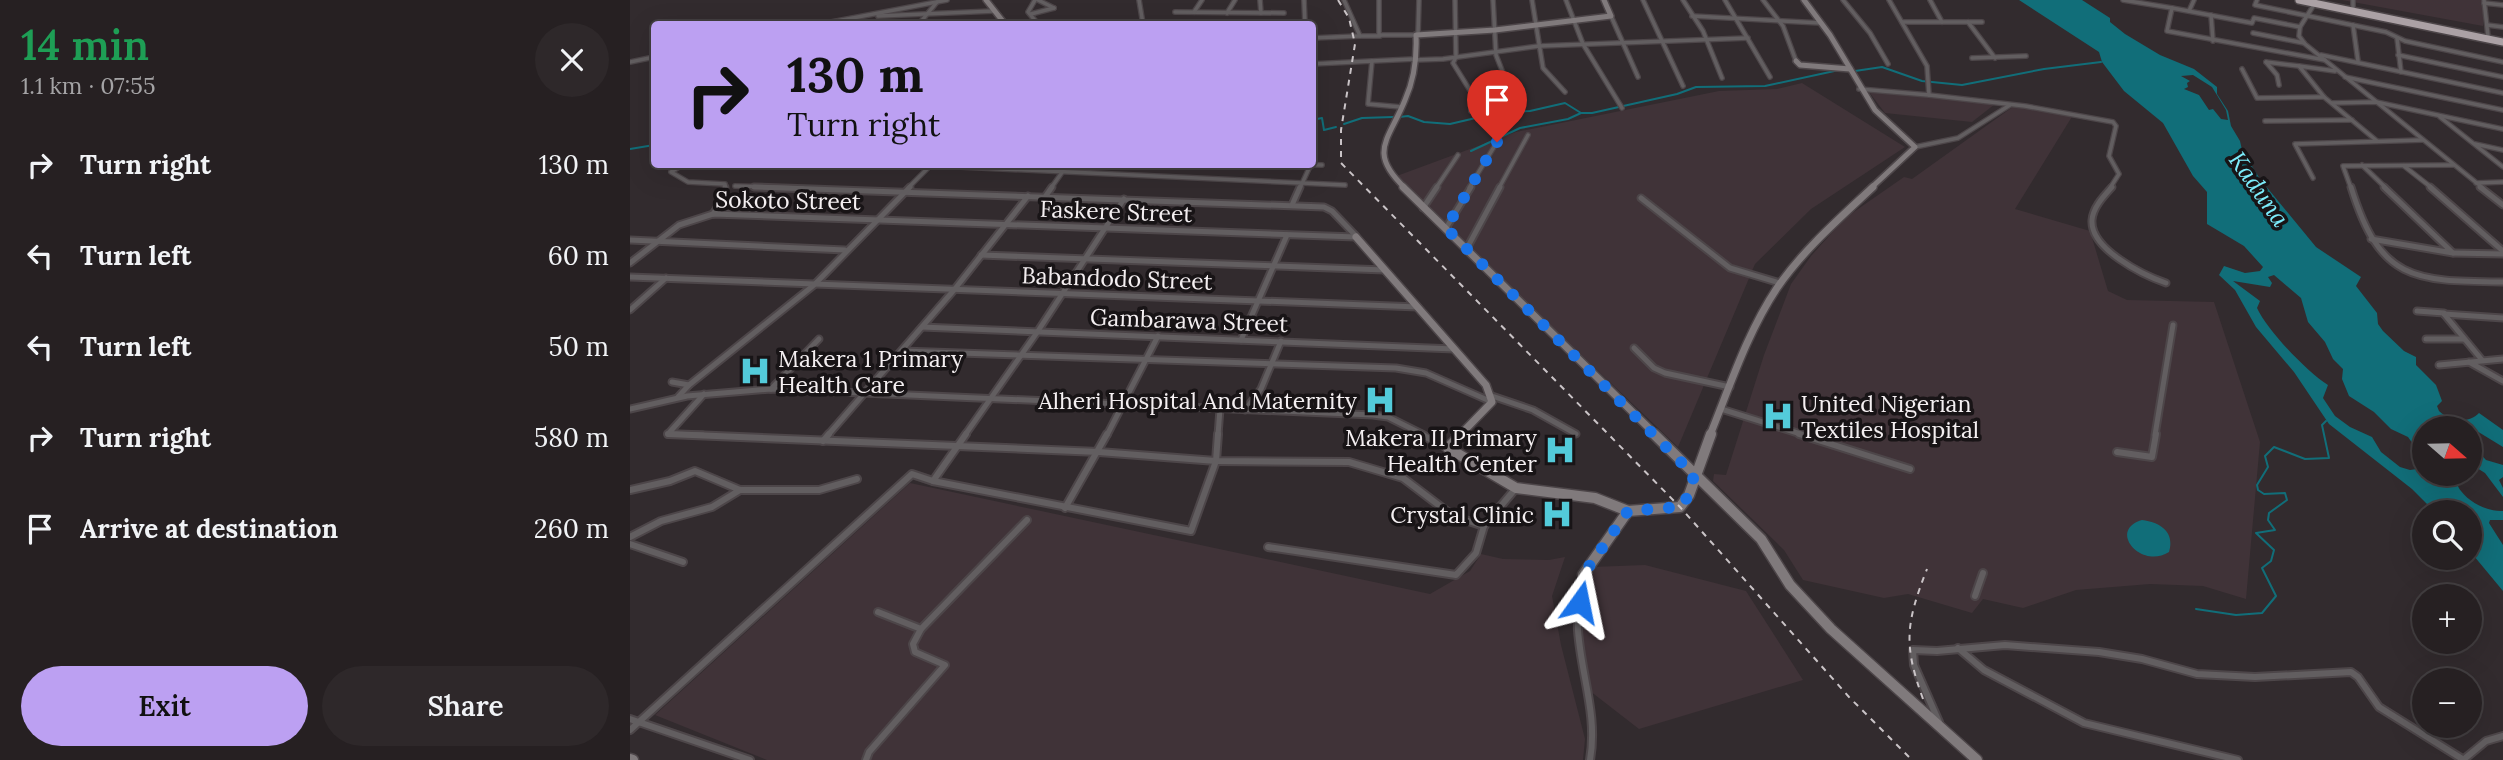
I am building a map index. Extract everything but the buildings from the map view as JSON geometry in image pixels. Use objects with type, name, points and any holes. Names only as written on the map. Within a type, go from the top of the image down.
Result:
[{"type":"highway","points":[[2299,0],[2503,41]]},
{"type":"highway","points":[[2306,0],[2503,41]]},
{"type":"street","points":[[839,21],[947,0]]},
{"type":"street","points":[[986,0],[1002,21]]},
{"type":"street","points":[[1031,14],[1055,9],[1036,0],[1029,6],[1031,14],[1036,21]]},
{"type":"street","points":[[1139,0],[1142,21]]},
{"type":"street","points":[[1194,12],[1202,0]]},
{"type":"street","points":[[1227,13],[1235,0]]},
{"type":"street","points":[[1260,0],[1261,13]]},
{"type":"street","points":[[1304,0],[1305,21]]},
{"type":"street","points":[[1378,43],[1379,0]]},
{"type":"street","points":[[1419,0],[1409,90],[1384,143],[1382,160],[1397,184],[1446,228],[1760,539],[1790,585],[1831,629],[1977,760]]},
{"type":"street","points":[[1455,0],[1456,57],[1453,63],[1471,92],[1471,111]]},
{"type":"street","points":[[1493,0],[1501,76],[1507,83]]},
{"type":"street","points":[[1532,0],[1543,68],[1565,92]]},
{"type":"street","points":[[1566,0],[1583,44],[1621,106]]},
{"type":"street","points":[[1604,0],[1638,77]]},
{"type":"street","points":[[1643,0],[1683,86]]},
{"type":"street","points":[[1683,0],[1707,39],[1722,78]]},
{"type":"street","points":[[1725,0],[1770,77]]},
{"type":"street","points":[[1763,0],[1779,21],[1800,65],[1851,71]]},
{"type":"street","points":[[1804,0],[1821,23],[1860,89],[1886,122],[1915,147]]},
{"type":"street","points":[[1843,0],[1870,33],[1888,64]]},
{"type":"street","points":[[1889,0],[1927,66],[1930,95]]},
{"type":"street","points":[[1930,0],[1942,22]]},
{"type":"street","points":[[2123,0],[2252,23]]},
{"type":"street","points":[[2189,11],[2194,0]]},
{"type":"street","points":[[2257,0],[2255,5],[2386,32],[2397,38],[2503,62]]},
{"type":"street","points":[[2353,0],[2353,10]]},
{"type":"street","points":[[1345,1],[1360,36]]},
{"type":"street","points":[[2488,36],[2484,1],[2503,5]]},
{"type":"street","points":[[922,21],[937,2]]},
{"type":"street","points":[[2315,3],[2300,27],[2299,36],[2305,44],[2503,205]]},
{"type":"street","points":[[2172,8],[2168,33],[2325,60]]},
{"type":"street","points":[[868,16],[994,11]]},
{"type":"street","points":[[1175,12],[1284,13]]},
{"type":"street","points":[[2211,15],[2213,41]]},
{"type":"street","points":[[1316,38],[1455,34],[1611,16]]},
{"type":"street","points":[[1692,16],[1821,23]]},
{"type":"street","points":[[2255,48],[2252,23],[2255,18],[2300,27]]},
{"type":"street","points":[[1902,22],[1982,22]]},
{"type":"street","points":[[1968,22],[1995,58]]},
{"type":"street","points":[[2353,25],[2358,61]]},
{"type":"street","points":[[2487,25],[2503,27]]},
{"type":"street","points":[[2253,33],[2305,44]]},
{"type":"street","points":[[1316,64],[1456,57],[1539,46],[1748,38]]},
{"type":"street","points":[[2397,38],[2401,72]]},
{"type":"street","points":[[2318,54],[2503,93]]},
{"type":"street","points":[[2398,55],[2503,77]]},
{"type":"street","points":[[1972,58],[2026,56]]},
{"type":"street","points":[[630,62],[651,58]]},
{"type":"street","points":[[1372,61],[1368,104],[1401,107]]},
{"type":"street","points":[[2280,85],[2277,75],[2266,62],[2337,71]]},
{"type":"street","points":[[2299,66],[2324,97],[2377,141]]},
{"type":"street","points":[[2242,69],[2257,98],[2324,97]]},
{"type":"street","points":[[2343,76],[2503,110]]},
{"type":"street","points":[[1860,89],[2011,104],[2103,119],[2115,124],[2109,156],[2119,174],[2117,182],[2106,190],[2095,211],[2092,229],[2102,243],[2135,271],[2147,278],[2166,283]]},
{"type":"street","points":[[2332,103],[2376,102],[2503,129]]},
{"type":"street","points":[[630,409],[678,397],[771,388],[1120,406],[1381,415],[1448,448],[1516,488],[1595,498],[1628,511],[1680,507],[1689,495],[1694,475],[1751,335],[1780,283],[1817,240],[1915,147],[1958,138],[2011,104]]},
{"type":"street","points":[[2438,115],[2503,167]]},
{"type":"street","points":[[2265,121],[2352,120]]},
{"type":"street","points":[[1466,250],[1528,135]]},
{"type":"street","points":[[2313,178],[2295,144],[2423,140]]},
{"type":"street","points":[[1446,228],[1497,142]]},
{"type":"street","points":[[2473,143],[2503,150]]},
{"type":"street","points":[[1423,209],[1458,155]]},
{"type":"street","points":[[1316,165],[1322,165]]},
{"type":"street","points":[[2454,165],[2362,165],[2343,166],[2343,169],[2370,239],[2390,264],[2422,279],[2503,282]]},
{"type":"street","points":[[2362,165],[2453,253]]},
{"type":"street","points":[[2404,166],[2451,203],[2503,252]]},
{"type":"street","points":[[678,168],[671,173],[688,182],[725,184],[724,197],[713,214]]},
{"type":"street","points":[[678,397],[689,385],[814,285],[927,168]]},
{"type":"street","points":[[987,168],[1345,185]]},
{"type":"street","points":[[1292,205],[1309,168]]},
{"type":"street","points":[[1045,197],[1063,172]]},
{"type":"street","points":[[2476,183],[2503,182]]},
{"type":"street","points":[[735,186],[1329,208],[1486,385],[1492,399]]},
{"type":"street","points":[[823,441],[954,290],[1028,196]]},
{"type":"street","points":[[1641,198],[1730,268],[1780,283]]},
{"type":"street","points":[[933,481],[1038,331],[1124,199]]},
{"type":"street","name":"Sokoto Street","points":[[630,263],[679,225],[713,214],[876,219]]},
{"type":"street","name":"Faskere Street","points":[[876,219],[1356,237]]},
{"type":"street","points":[[1241,340],[1287,235]]},
{"type":"street","points":[[2370,239],[2453,253],[2503,252]]},
{"type":"street","points":[[630,240],[845,250]]},
{"type":"street","points":[[981,256],[1385,270]]},
{"type":"street","name":"Babandodo Street","points":[[630,277],[1418,307]]},
{"type":"street","points":[[630,310],[666,278]]},
{"type":"street","points":[[2417,311],[2503,318]]},
{"type":"street","points":[[2444,313],[2482,360]]},
{"type":"street","points":[[2117,452],[2152,457],[2173,326]]},
{"type":"street","name":"Gambarawa Street","points":[[922,327],[1455,349]]},
{"type":"street","points":[[1065,508],[1100,452],[1120,406],[1158,336]]},
{"type":"street","points":[[771,388],[819,339]]},
{"type":"street","points":[[2426,339],[2464,339]]},
{"type":"street","points":[[1245,410],[1261,389],[1282,341]]},
{"type":"street","points":[[1634,348],[1654,368],[1665,373],[1730,387]]},
{"type":"street","points":[[902,351],[1396,368],[1426,373],[1492,399],[1533,410],[1576,433]]},
{"type":"street","points":[[2439,365],[2503,359]]},
{"type":"street","points":[[2469,362],[2503,381]]},
{"type":"street","points":[[672,382],[689,385]]},
{"type":"street","points":[[704,394],[668,434],[1100,452],[1216,461],[1322,461],[1363,465],[1403,478],[1453,516],[1484,526]]},
{"type":"street","points":[[1448,448],[1492,399]]},
{"type":"street","points":[[630,415],[641,407]]},
{"type":"street","points":[[1721,408],[1910,468]]},
{"type":"street","points":[[630,730],[634,721],[912,474],[933,481],[1065,508],[1191,531],[1216,461],[1220,409]]},
{"type":"street","points":[[630,490],[670,481],[695,471],[740,490],[819,490],[857,479]]},
{"type":"street","points":[[1268,547],[1311,552],[1387,568],[1456,575],[1471,561],[1483,541],[1484,526],[1516,488]]},
{"type":"street","points":[[630,537],[661,521],[712,507],[740,490]]},
{"type":"street","points":[[1590,760],[1595,740],[1593,714],[1578,629],[1583,575],[1628,511]]},
{"type":"street","points":[[866,760],[869,751],[945,665],[915,652],[913,644],[921,629],[1027,520]]},
{"type":"street","points":[[630,544],[683,562]]},
{"type":"street","points":[[1975,596],[1983,573]]},
{"type":"street","points":[[878,612],[921,629]]},
{"type":"street","points":[[1941,728],[1923,691],[1913,650],[1937,651],[2005,645],[2099,652],[2142,659],[2197,674],[2255,677],[2351,672],[2358,677],[2379,707],[2463,760],[2486,741],[2503,736]]},
{"type":"street","points":[[1958,648],[1984,670],[2084,723],[2238,760]]},
{"type":"street","points":[[634,721],[733,752],[750,760]]},
{"type":"shaded area","points":[[2342,0],[2484,0],[2483,26]]},
{"type":"shaded area","points":[[1802,83],[1905,147],[1811,209],[1755,264],[1678,447],[1394,177],[1516,132],[1719,91],[1777,89]]},
{"type":"shaded area","points":[[1869,92],[1934,96],[1995,104],[1972,122],[1885,113]]},
{"type":"shaded area","points":[[2014,106],[2073,115],[2015,209],[2090,231],[2108,291],[2127,300],[2214,302],[2260,442],[2246,599],[2203,586],[2150,584],[2076,590],[2023,608],[1983,599],[1972,613],[1908,594],[1884,598],[1803,580],[1784,550],[1713,481],[1714,474],[1726,475],[1764,355],[1791,284],[1811,256],[1845,218],[1904,177],[1912,179]]},
{"type":"shaded area","points":[[910,483],[1430,594],[1470,571],[1481,554],[1503,559],[1549,560],[1565,557],[1552,596],[1561,645],[1585,739],[1583,760],[767,760],[655,715]]},
{"type":"shaded area","points":[[1645,565],[1746,591],[1803,680],[1639,729],[1590,691],[1574,627],[1592,567]]},
{"type":"water","name":"Kaduna","points":[[2019,0],[2082,0],[2110,18],[2110,22],[2125,34],[2160,55],[2194,69],[2217,87],[2217,94],[2228,111],[2231,126],[2242,150],[2260,179],[2316,247],[2361,277],[2356,286],[2377,313],[2378,324],[2404,351],[2416,357],[2416,365],[2436,385],[2442,401],[2437,406],[2446,416],[2412,416],[2412,443],[2408,437],[2391,429],[2374,412],[2349,396],[2342,379],[2343,369],[2308,322],[2301,298],[2274,275],[2268,277],[2272,283],[2270,287],[2233,281],[2260,301],[2257,308],[2278,339],[2309,371],[2328,385],[2323,398],[2335,416],[2350,427],[2372,437],[2381,452],[2400,467],[2412,470],[2412,486],[2458,486],[2470,500],[2423,500],[2329,424],[2294,372],[2256,327],[2235,290],[2219,275],[2224,266],[2245,273],[2260,271],[2263,267],[2244,246],[2207,224],[2207,192],[2193,176],[2163,123],[2124,91],[2102,62],[2099,52]],"holes":[[[2193,75],[2212,87],[2226,110],[2228,120],[2221,119],[2213,109],[2209,110],[2199,95],[2184,89],[2190,81],[2181,76]]]},
{"type":"water","points":[[2479,413],[2503,430],[2503,447],[2482,434],[2482,416],[2475,416]]},
{"type":"water","points":[[2482,456],[2486,460],[2503,465],[2503,477],[2499,480],[2503,497],[2482,471]]},
{"type":"water","points":[[2482,506],[2503,511],[2503,520],[2490,520],[2489,523],[2503,545],[2503,591],[2482,566]]},
{"type":"water","points":[[2142,520],[2155,523],[2164,529],[2170,539],[2169,552],[2148,556],[2132,546],[2128,532],[2132,525]]},
{"type":"waterway","points":[[1855,71],[1882,67],[1922,81],[1962,85],[2044,69],[2101,62]]},
{"type":"waterway","points":[[1581,113],[1592,113],[1677,94],[1696,87],[1765,86],[1839,70]]},
{"type":"waterway","points":[[1399,117],[1408,116],[1424,122],[1450,124],[1497,113],[1530,111],[1565,103],[1581,113]]},
{"type":"waterway","points":[[1471,151],[1520,128],[1568,119],[1581,113]]},
{"type":"waterway","points":[[1344,124],[1362,118],[1393,117]]},
{"type":"waterway","points":[[1316,119],[1322,118],[1324,130],[1336,127]]},
{"type":"waterway","points":[[630,149],[651,146]]},
{"type":"waterway","points":[[2196,609],[2236,615],[2262,613],[2276,596],[2262,568],[2271,561],[2274,550],[2256,533],[2275,530],[2268,520],[2269,513],[2287,500],[2285,493],[2264,494],[2258,490],[2257,485],[2268,467],[2265,456],[2274,447],[2305,459],[2329,458],[2322,425],[2326,421]]},
{"type":"railway","points":[[1338,0],[1349,18],[1355,44],[1341,130],[1341,163],[1680,507],[1849,697],[1912,760]]},
{"type":"railway","points":[[1923,699],[1912,663],[1910,634],[1911,619],[1927,569]]},
{"type":"place","name":"Makera 1 Primary Health Care","points":[[755,371]]},
{"type":"place","name":"Alheri Hospital And Maternity","points":[[1380,400]]},
{"type":"place","name":"United Nigerian Textiles Hospital","points":[[1778,416]]},
{"type":"place","name":"Makera II Primary Health Center","points":[[1560,450]]},
{"type":"place","name":"Crystal Clinic","points":[[1557,514]]},
{"type":"route","points":[[1497,142],[1446,228],[1694,475],[1689,495],[1680,507],[1628,511],[1583,575],[1580,602]]}]
